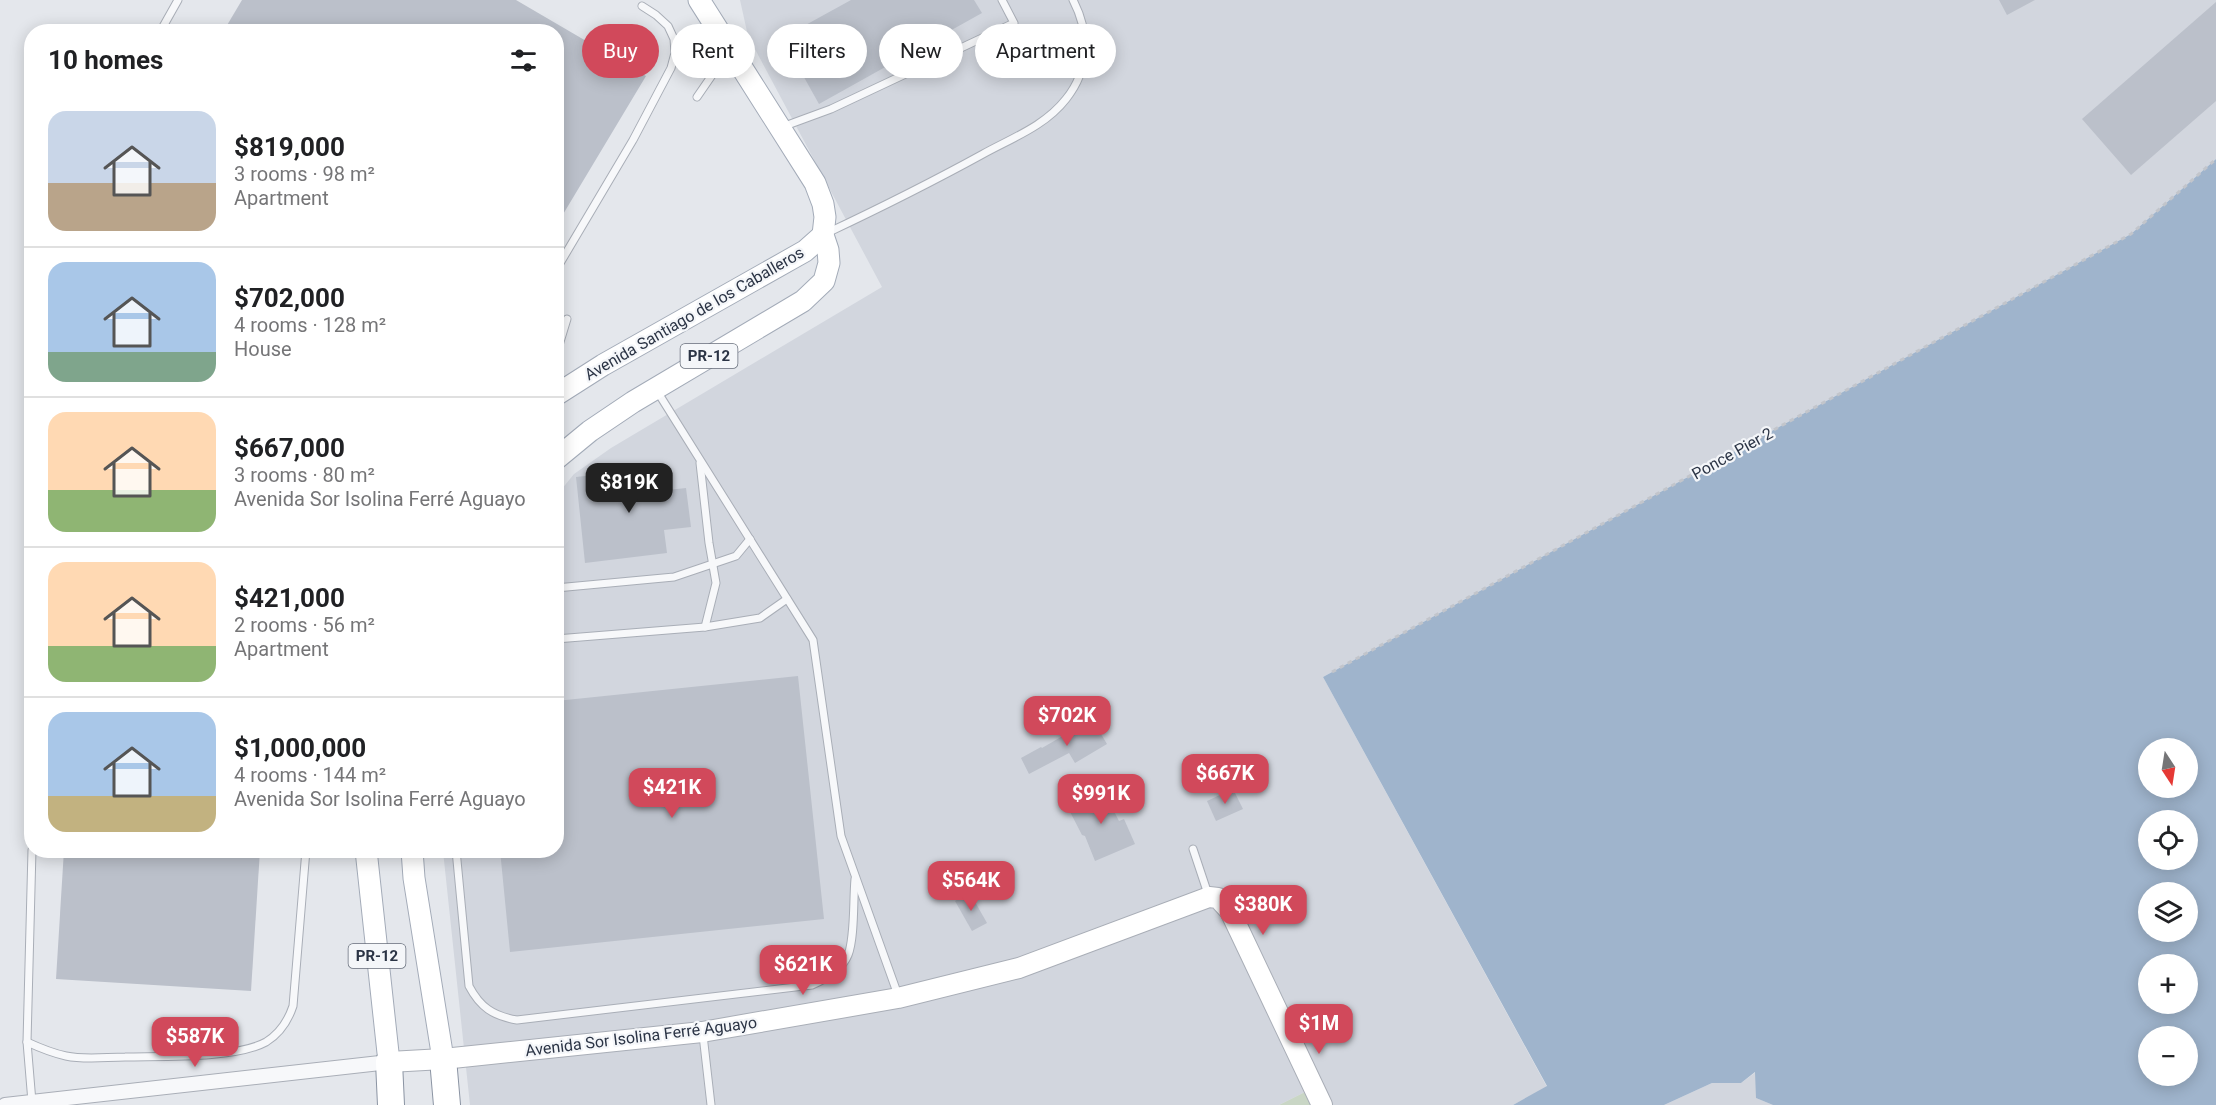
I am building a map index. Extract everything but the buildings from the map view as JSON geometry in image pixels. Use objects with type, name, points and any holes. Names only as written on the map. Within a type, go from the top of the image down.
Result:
[{"type":"highway","name":"PR-12","points":[[443,1059],[447,1105]]},
{"type":"highway","name":"PR-12","points":[[389,1062],[391,1105]]},
{"type":"main road","name":"PR-12","points":[[699,0],[714,24]]},
{"type":"main road","name":"PR-12","points":[[748,78],[819,191],[825,217],[823,235]]},
{"type":"main road","name":"Avenida Santiago de los Caballeros","points":[[564,390],[603,365],[805,251],[823,235],[829,263],[827,275],[819,288],[590,431],[564,452]]},
{"type":"main road","name":"PR-12","points":[[367,858],[389,1062]]},
{"type":"main road","name":"PR-12","points":[[413,858],[443,1059]]},
{"type":"street","name":"Avenida Sor Isolina Ferré Aguayo","points":[[389,1062],[443,1059],[702,1032],[898,998],[1019,968],[1209,897]]},
{"type":"street","points":[[1209,897],[1218,898],[1226,903],[1322,1105]]},
{"type":"street","points":[[5,1105],[389,1062]]},
{"type":"lane","points":[[164,24],[178,0]]},
{"type":"lane","points":[[780,128],[831,109],[1014,23],[1002,0]]},
{"type":"lane","points":[[823,235],[900,199],[1048,119],[1067,98],[1082,71],[1086,39],[1079,12],[1073,0]]},
{"type":"lane","points":[[564,256],[633,140],[671,68],[675,53],[674,39],[668,26],[642,6]]},
{"type":"lane","points":[[697,97],[710,78]]},
{"type":"lane","points":[[564,329],[567,319]]},
{"type":"lane","points":[[656,389],[813,640],[841,836],[898,998]]},
{"type":"lane","points":[[700,460],[703,502],[716,583],[705,627]]},
{"type":"lane","points":[[564,587],[674,577],[736,556],[750,539]]},
{"type":"lane","points":[[564,638],[705,627],[760,618],[787,599]]},
{"type":"lane","points":[[1193,849],[1209,897]]},
{"type":"lane","points":[[32,858],[27,1042],[32,1102]]},
{"type":"lane","points":[[27,1042],[68,1057],[225,1052],[249,1049],[266,1042],[279,1032],[287,1021],[293,1006],[305,858]]},
{"type":"lane","points":[[457,858],[464,955],[469,986],[474,997],[492,1013],[517,1020],[812,985],[823,980],[841,966],[848,956],[855,877]]},
{"type":"lane","points":[[702,1032],[711,1105]]},
{"type":"path","name":"Ponce Pier 2","points":[[1332,672],[2131,234],[2216,159]]},
{"type":"shaded area","points":[[740,0],[2216,0],[2216,159],[2131,234],[1323,677],[1547,1087],[1513,1105],[1311,1105],[1305,1092],[1279,1105],[470,1105],[444,858],[564,858],[564,486],[574,474],[611,448],[882,287],[770,78],[867,78],[867,24],[767,24],[767,72],[755,49],[755,24],[745,24]]},
{"type":"shaded area","points":[[1756,1072],[1756,1098],[1773,1105],[1664,1105],[1712,1083],[1741,1083]]},
{"type":"green space","points":[[1305,1092],[1311,1105],[1279,1105]]},
{"type":"water","points":[[2216,159],[2216,1105],[1773,1105],[1756,1098],[1755,1072],[1741,1083],[1712,1083],[1664,1105],[1513,1105],[1547,1086],[1323,677],[2131,234]]}]
